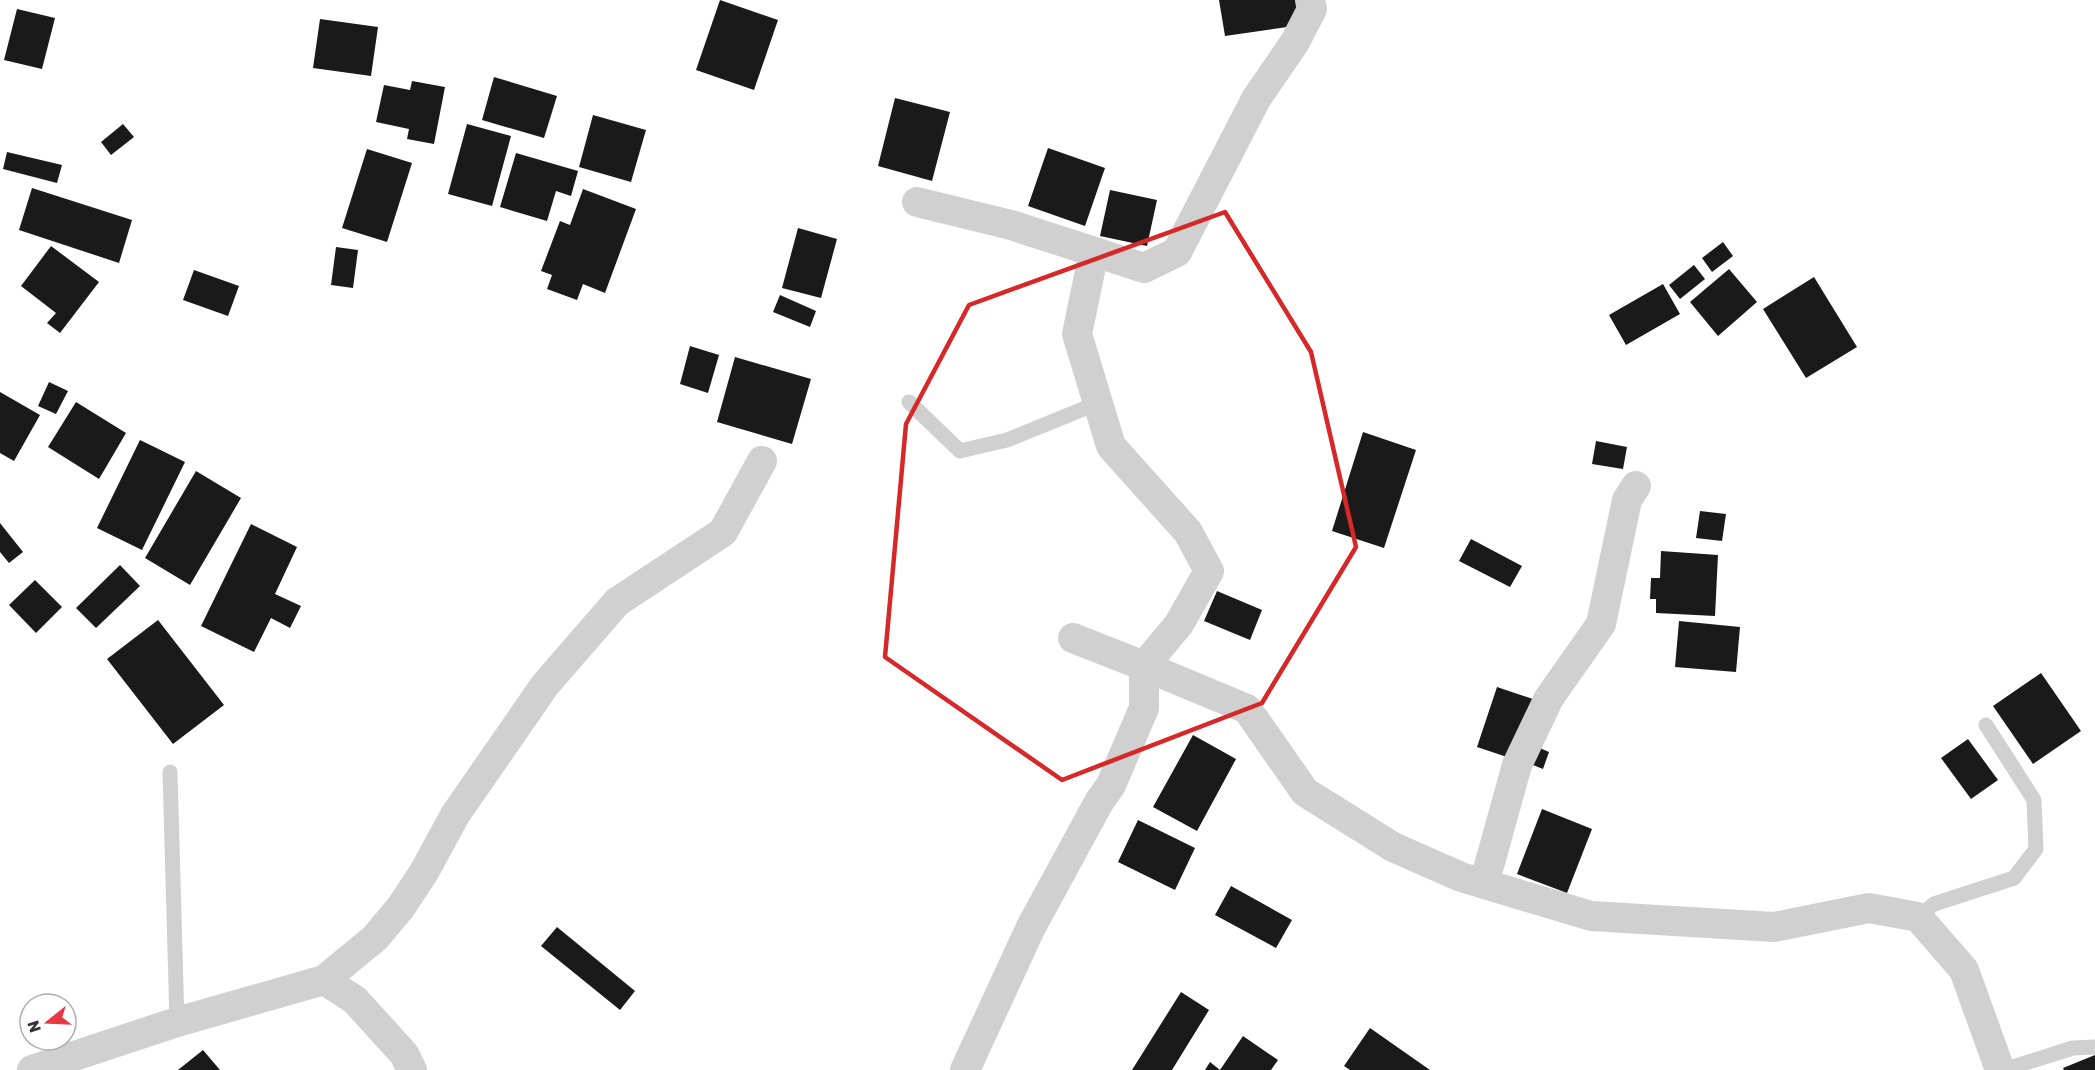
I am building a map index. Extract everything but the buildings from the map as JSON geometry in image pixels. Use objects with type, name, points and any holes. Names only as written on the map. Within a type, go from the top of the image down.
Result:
[{"type":"street","points":[[917,202],[1011,225],[1144,268],[1177,252],[1256,99],[1295,42],[1312,9],[1310,0]]},
{"type":"street","points":[[965,1070],[1031,927],[1099,802],[1111,785],[1144,708],[1144,666],[1179,624],[1209,571],[1188,532],[1111,446],[1077,334],[1094,252]]},
{"type":"street","points":[[32,1070],[177,1022],[324,980],[375,938],[401,907],[424,872],[455,815],[545,685],[617,602],[723,532],[762,461]]},
{"type":"street","points":[[1484,884],[1517,765],[1549,698],[1601,624],[1627,500],[1636,486]]},
{"type":"street","points":[[1073,638],[1247,709],[1305,792],[1393,847],[1461,877],[1591,916],[1774,927],[1869,908],[1918,917],[1964,969],[2002,1070]]},
{"type":"street","points":[[324,980],[355,999],[404,1054],[412,1070]]},
{"type":"lane","points":[[909,402],[960,451],[1007,440],[1098,403]]},
{"type":"lane","points":[[1918,917],[1934,904],[2014,878],[2036,849],[2034,800],[1986,725]]},
{"type":"lane","points":[[170,772],[177,1022]]},
{"type":"lane","points":[[2002,1070],[2073,1048],[2095,1047]]},
{"type":"highlighted area","points":[[1225,212],[1311,352],[1356,547],[1262,703],[1062,780],[885,657],[906,424],[969,305]]}]
